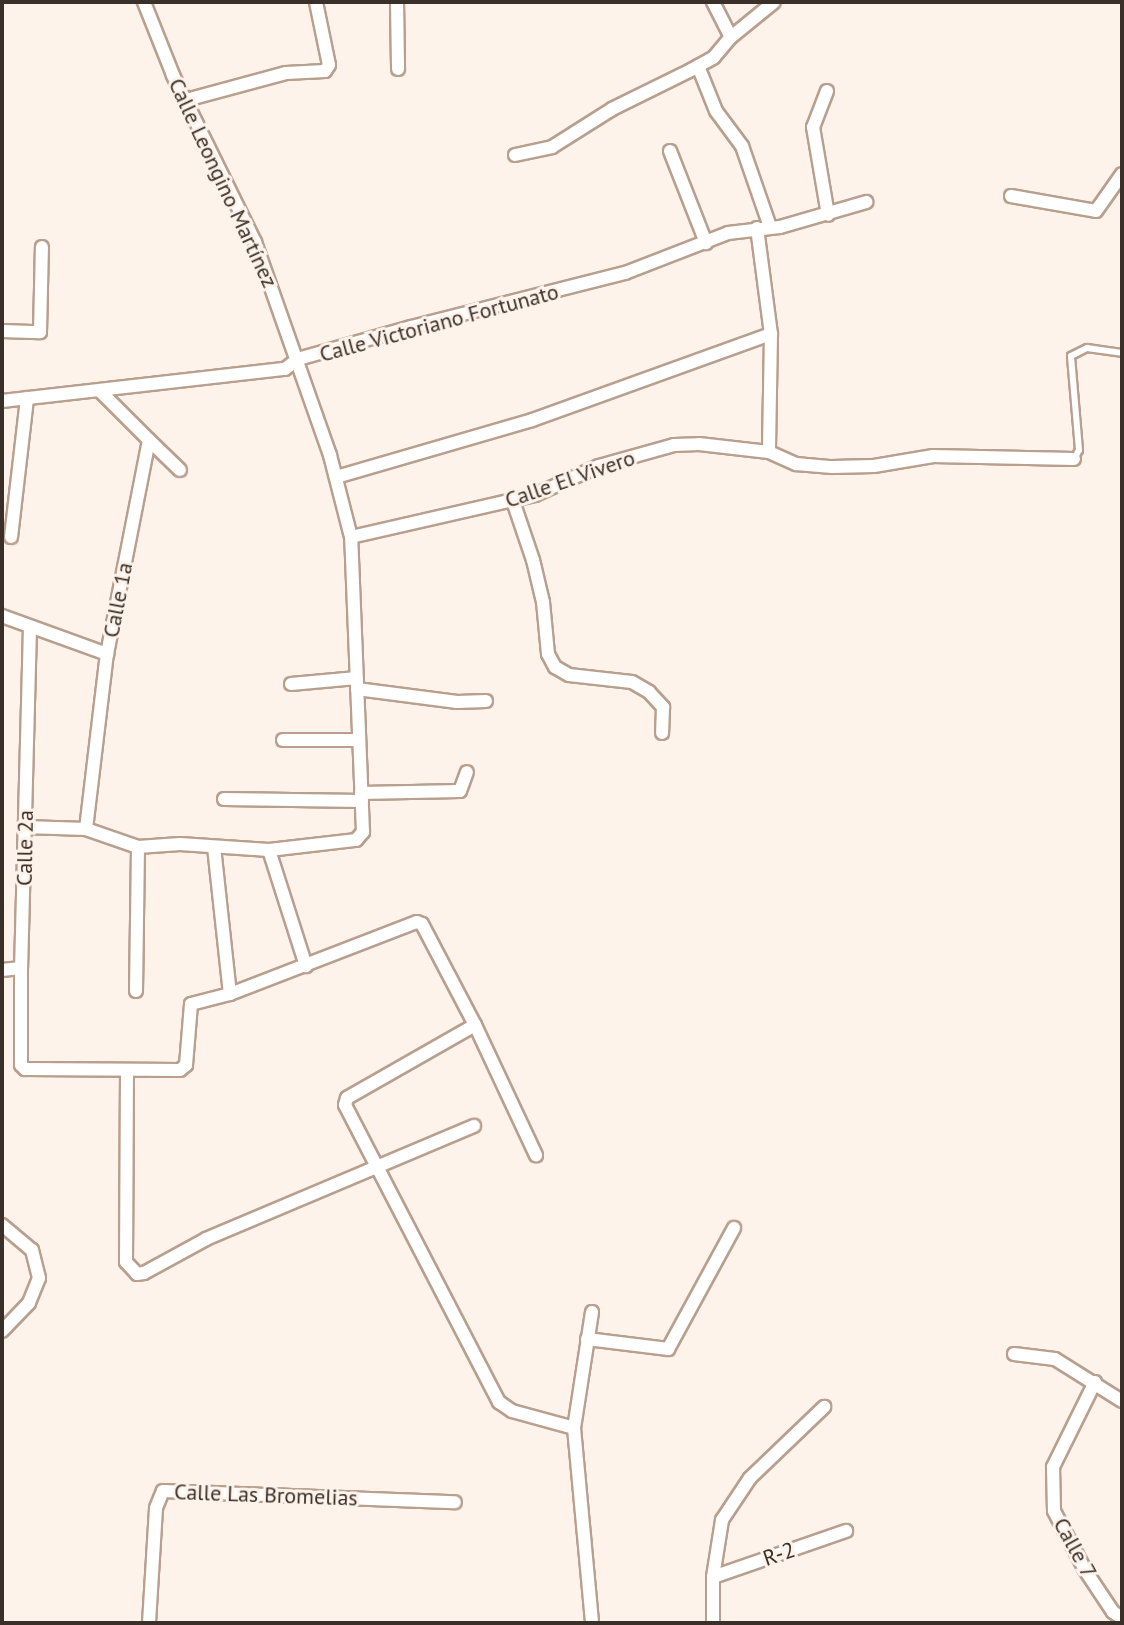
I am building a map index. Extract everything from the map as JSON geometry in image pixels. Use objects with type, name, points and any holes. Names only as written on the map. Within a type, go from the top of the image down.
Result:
[{"type":"street","name":"Calle Leongino Martínez","points":[[144,2],[186,100],[255,242],[298,359],[336,477],[351,537],[361,837],[269,850]]},
{"type":"street","points":[[186,100],[286,73],[325,71],[329,65],[316,2]]},
{"type":"street","points":[[397,2],[398,69]]},
{"type":"street","points":[[713,2],[731,37]]},
{"type":"street","points":[[515,155],[552,147],[612,109],[714,57],[731,37],[774,2]]},
{"type":"street","points":[[698,66],[716,111],[742,146],[763,227],[771,334],[769,452]]},
{"type":"street","points":[[827,91],[813,127],[828,215]]},
{"type":"street","points":[[670,151],[706,243]]},
{"type":"street","points":[[1011,196],[1096,211],[1122,174]]},
{"type":"street","name":"Calle Victoriano Fortunato","points":[[2,401],[285,369],[298,359],[411,327],[625,273],[728,233],[828,215],[866,202]]},
{"type":"street","points":[[2,331],[40,332],[42,247]]},
{"type":"street","points":[[336,477],[532,420],[771,334]]},
{"type":"street","points":[[100,391],[180,470]]},
{"type":"street","points":[[11,537],[27,398]]},
{"type":"street","name":"Calle 1a","points":[[86,829],[107,654],[149,440]]},
{"type":"street","name":"Calle El Vivero","points":[[351,537],[535,495],[599,466],[674,445],[699,444],[769,452],[796,464],[832,467],[874,466],[933,456],[1074,459]]},
{"type":"street","points":[[513,501],[533,560],[543,602],[548,654],[555,667],[569,675],[632,682],[649,692],[663,707],[662,733]]},
{"type":"street","points":[[2,616],[107,654]]},
{"type":"street","name":"Calle 2a","points":[[30,627],[21,1065],[25,1069],[127,1072]]},
{"type":"street","points":[[291,684],[357,683],[457,702],[486,701]]},
{"type":"street","points":[[283,740],[359,740]]},
{"type":"street","points":[[224,799],[361,797],[460,791],[467,772]]},
{"type":"street","points":[[25,827],[86,829],[138,847],[269,850],[306,966]]},
{"type":"street","points":[[136,991],[138,847]]},
{"type":"street","points":[[214,847],[230,994]]},
{"type":"street","points":[[474,1126],[206,1239],[144,1273],[137,1274],[126,1262],[127,1072],[184,1068],[191,1004],[230,994],[417,922],[422,924],[475,1025],[536,1155]]},
{"type":"street","points":[[2,970],[21,968]]},
{"type":"street","points":[[475,1025],[347,1098],[345,1105],[499,1402],[512,1411],[574,1428]]},
{"type":"street","points":[[2,1225],[32,1250],[39,1278],[29,1303],[2,1331]]},
{"type":"street","points":[[587,1339],[668,1349],[734,1228]]},
{"type":"street","points":[[592,1312],[574,1428],[592,1623]]},
{"type":"street","points":[[1014,1354],[1055,1359],[1122,1401]]},
{"type":"street","name":"Calle 7","points":[[1095,1382],[1053,1467],[1054,1511],[1085,1570],[1113,1612],[1122,1618]]},
{"type":"street","points":[[713,1623],[713,1577],[722,1520],[732,1500],[750,1478],[824,1407]]},
{"type":"street","name":"Calle Las Bromelias","points":[[149,1623],[156,1508],[163,1491],[455,1502]]},
{"type":"street","name":"R-2","points":[[713,1577],[846,1531]]},
{"type":"lane","points":[[1074,459],[1079,450],[1071,356],[1087,348],[1122,353]]}]
